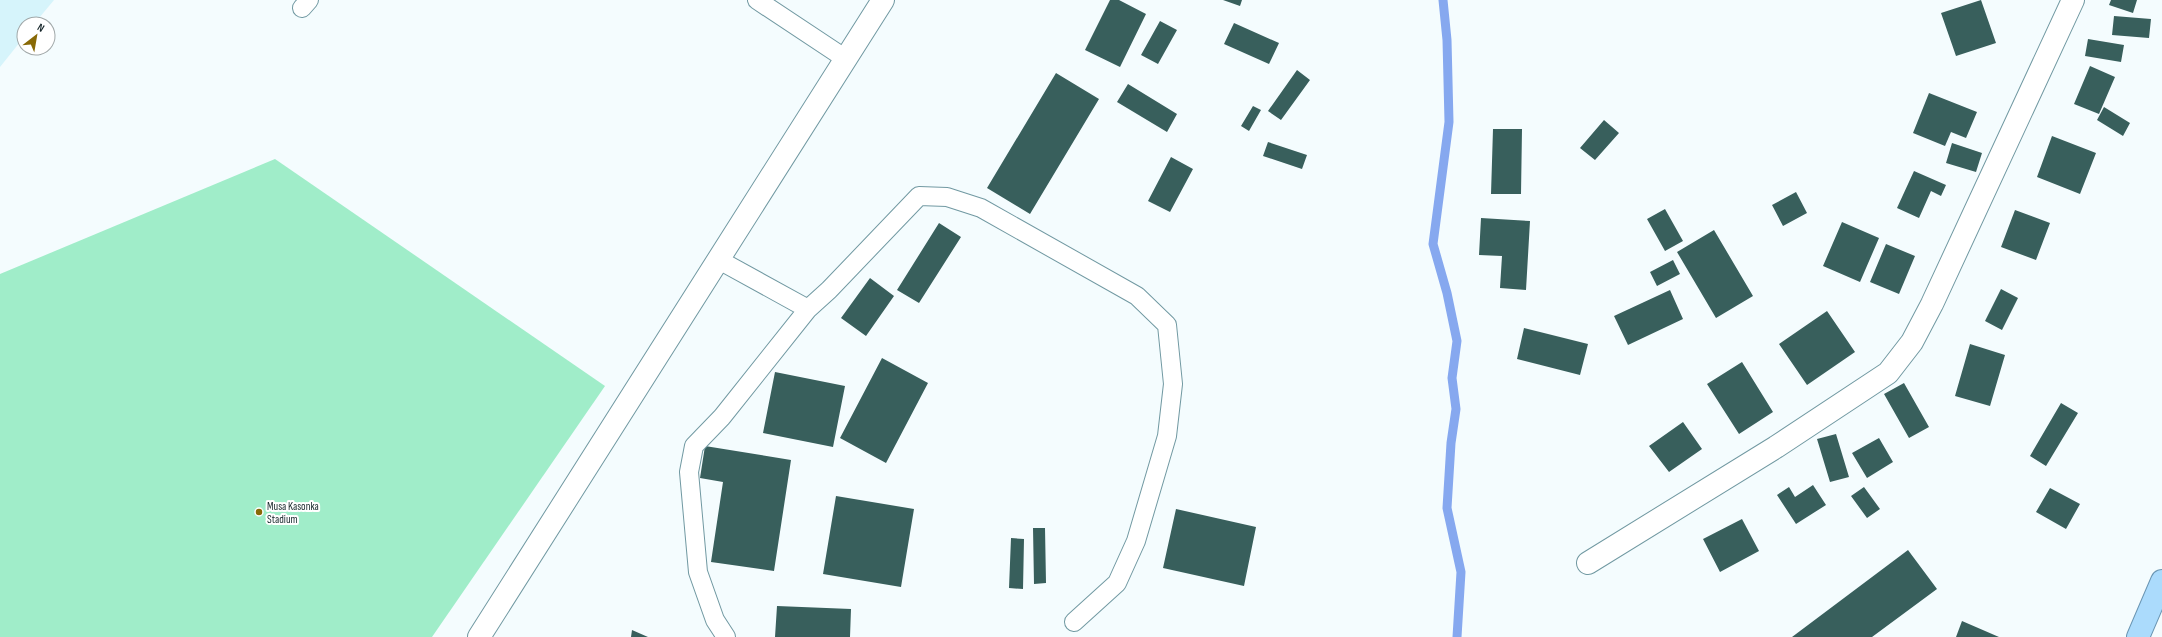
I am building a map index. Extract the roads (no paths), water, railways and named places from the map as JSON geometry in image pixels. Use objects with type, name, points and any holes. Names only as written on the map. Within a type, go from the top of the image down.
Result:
[{"type":"highway","points":[[2138,637],[2162,581]]},
{"type":"street","points":[[479,637],[720,260],[883,0]]},
{"type":"street","points":[[1588,562],[1776,447],[1888,373],[1912,342],[1932,304],[2073,0]]},
{"type":"lane","points":[[757,0],[846,59]]},
{"type":"lane","points":[[726,637],[715,620],[698,572],[688,472],[694,446],[722,416],[808,309],[829,290],[919,196],[947,197],[981,208],[1138,296],[1167,325],[1173,384],[1167,436],[1136,541],[1117,583],[1074,622]]},
{"type":"lane","points":[[720,260],[808,309]]},
{"type":"waterway","points":[[1443,0],[1447,40],[1449,122],[1433,244],[1447,293],[1457,341],[1452,378],[1456,409],[1451,443],[1447,508],[1461,572],[1457,637]]},
{"type":"place","name":"Musa Kasonka Stadium","points":[[259,512]]}]
